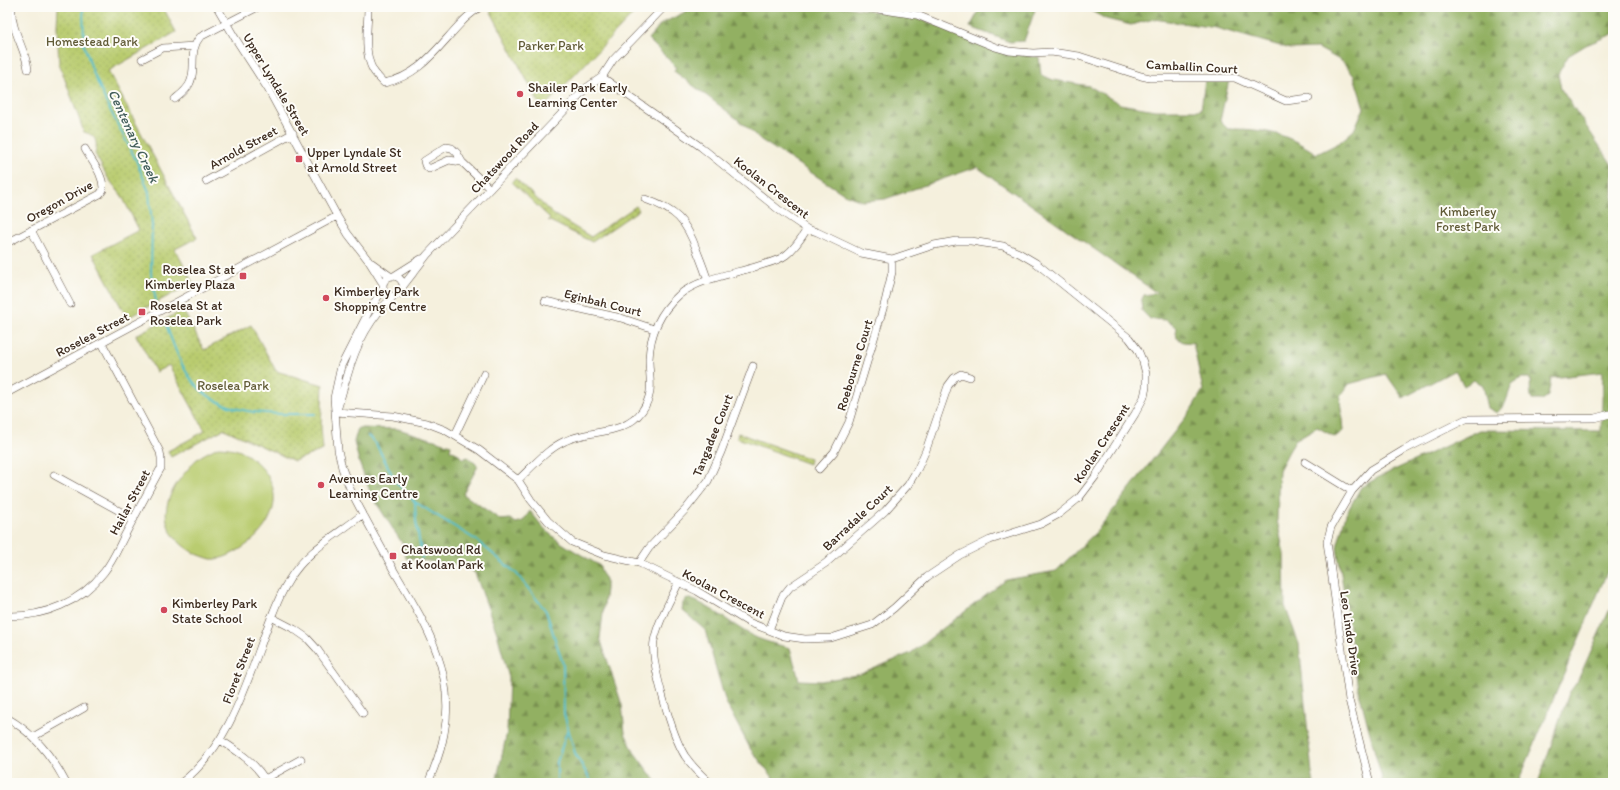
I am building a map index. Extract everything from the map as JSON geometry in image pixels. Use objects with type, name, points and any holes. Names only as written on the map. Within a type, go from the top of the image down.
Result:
[{"type":"street","points":[[12,7],[11,17],[13,25],[27,57],[28,68]]},
{"type":"street","name":"Upper Lyndale Street","points":[[217,7],[226,24],[268,89],[337,216],[348,234],[368,260],[383,287]]},
{"type":"street","points":[[175,99],[190,84],[193,73],[193,56],[195,46],[200,37],[258,7]]},
{"type":"street","points":[[368,7],[367,44],[369,58],[374,70],[384,83],[394,81],[420,66],[434,55],[462,22],[480,7]]},
{"type":"street","name":"Chatswood Road","points":[[403,286],[427,255],[586,88],[602,77],[613,60],[664,7]]},
{"type":"street","name":"Camballin Court","points":[[864,7],[917,15],[995,47],[1009,51],[1033,53],[1052,52],[1079,56],[1150,78],[1235,78],[1286,101],[1309,98]]},
{"type":"street","points":[[142,59],[163,48],[195,46]]},
{"type":"street","name":"Koolan Crescent","points":[[336,412],[393,416],[427,422],[455,434],[518,480],[531,500],[548,521],[572,542],[604,556],[639,563],[679,582],[748,622],[791,638],[818,639],[842,636],[872,624],[894,608],[927,577],[960,555],[990,540],[1041,524],[1059,514],[1078,498],[1091,482],[1135,414],[1144,397],[1146,374],[1143,362],[1138,350],[1129,338],[1036,263],[1020,253],[1003,246],[988,243],[956,241],[934,245],[892,259],[861,253],[817,232],[807,230],[779,210],[701,147],[602,77]]},
{"type":"street","name":"Arnold Street","points":[[206,181],[293,134]]},
{"type":"street","points":[[462,162],[449,160],[429,168],[425,165],[424,161],[448,147],[458,153],[462,162],[490,189]]},
{"type":"street","name":"Oregon Drive","points":[[7,243],[100,194],[103,190],[103,184],[85,149]]},
{"type":"street","points":[[645,199],[662,205],[680,218],[687,227],[708,281]]},
{"type":"street","name":"Roselea Street","points":[[7,393],[337,216]]},
{"type":"street","points":[[31,230],[70,304]]},
{"type":"street","points":[[518,480],[553,448],[563,442],[585,434],[619,428],[635,419],[648,400],[651,388],[649,360],[654,329],[672,302],[689,289],[708,281],[779,260],[796,246],[807,230]]},
{"type":"street","name":"Chatswood Road","points":[[392,276],[427,255]]},
{"type":"street","name":"Roebourne Court","points":[[819,469],[834,452],[849,422],[885,302],[892,272],[892,259]]},
{"type":"street","name":"Upper Lyndale Street","points":[[368,260],[392,276]]},
{"type":"street","points":[[336,412],[351,365],[370,324],[383,307],[393,297],[402,292],[403,286],[401,279],[392,276],[385,279],[383,287],[369,311],[343,363],[334,398],[336,412],[336,437],[340,461],[351,491],[426,625],[439,658],[443,674],[446,704],[444,732],[437,760],[428,783]]},
{"type":"street","points":[[383,287],[387,295],[393,297]]},
{"type":"street","name":"Eginbah Court","points":[[545,301],[621,318],[654,329]]},
{"type":"street","name":"Hailar Street","points":[[7,616],[21,616],[60,607],[85,591],[104,572],[134,519],[160,468],[160,452],[102,342]]},
{"type":"street","points":[[343,363],[351,365]]},
{"type":"street","name":"Tangadee Court","points":[[639,563],[649,548],[686,509],[708,481],[721,452],[752,366]]},
{"type":"street","points":[[455,434],[484,374]]},
{"type":"street","name":"Barradale Court","points":[[769,630],[782,597],[790,587],[826,563],[885,510],[908,485],[926,450],[948,386],[954,378],[961,374],[970,377]]},
{"type":"street","name":"Leo Lindo Drive","points":[[1370,783],[1349,700],[1327,542],[1331,527],[1352,491],[1371,470],[1404,450],[1466,419],[1595,418],[1610,414]]},
{"type":"street","points":[[1305,462],[1352,491]]},
{"type":"street","points":[[54,475],[134,519]]},
{"type":"street","name":"Floret Street","points":[[181,783],[200,765],[220,740],[232,717],[286,584],[302,563],[325,541],[363,514]]},
{"type":"street","points":[[679,582],[658,627],[654,642],[654,659],[670,723],[677,741],[685,756],[710,783]]},
{"type":"street","points":[[272,617],[307,638],[317,649],[364,713]]},
{"type":"street","points":[[34,738],[38,734],[84,708]]},
{"type":"street","points":[[7,718],[34,738],[57,765],[66,783]]},
{"type":"street","points":[[220,740],[249,760],[266,781],[301,759]]},
{"type":"green space","name":"Homestead Park","points":[[58,7],[163,7],[176,32],[108,71],[197,238],[175,249],[193,283],[127,318],[93,254],[139,230],[122,196],[108,178],[95,154],[96,143],[94,137],[84,132],[59,63],[57,26]]},
{"type":"green space","name":"Parker Park","points":[[495,7],[649,7],[643,13],[636,11],[542,109],[490,10]]},
{"type":"green space","name":"Kimberley Forest Park","points":[[686,7],[846,7],[908,16],[931,23],[1013,54],[1039,57],[1041,75],[1053,80],[1089,86],[1120,104],[1155,110],[1201,110],[1205,80],[1229,80],[1220,121],[1228,129],[1265,131],[1295,141],[1317,154],[1339,143],[1354,130],[1364,108],[1354,76],[1343,62],[1318,48],[1291,49],[1216,28],[1154,19],[1131,25],[1106,19],[1084,7],[1613,7],[1613,34],[1586,45],[1568,56],[1558,74],[1561,89],[1613,166],[1613,558],[1518,783],[1383,783],[1358,688],[1337,547],[1346,514],[1361,487],[1379,477],[1480,430],[1601,431],[1603,372],[1551,378],[1548,396],[1542,400],[1532,400],[1530,378],[1521,378],[1512,384],[1505,404],[1497,413],[1488,408],[1483,385],[1474,380],[1464,386],[1455,370],[1403,398],[1386,374],[1349,384],[1340,397],[1343,431],[1335,437],[1317,427],[1295,440],[1279,470],[1277,520],[1284,554],[1285,606],[1299,644],[1314,783],[774,783],[772,776],[751,750],[726,703],[705,630],[682,610],[683,603],[687,598],[696,601],[714,611],[757,638],[790,648],[799,680],[821,681],[861,674],[911,653],[1006,580],[1056,571],[1096,532],[1189,413],[1203,390],[1193,343],[1183,342],[1177,338],[1177,328],[1166,320],[1150,319],[1142,311],[1141,301],[1144,295],[1157,293],[977,167],[885,199],[862,201],[844,194],[761,140],[736,118],[674,71],[676,67],[648,39],[661,24],[687,11]]},
{"type":"green space","points":[[981,7],[1036,7],[1024,41],[1010,42],[970,27]]},
{"type":"green space","points":[[515,178],[553,214],[591,237],[636,206],[639,210],[592,242],[548,220],[550,218],[512,182]]},
{"type":"green space","name":"Roselea Park","points":[[183,310],[204,350],[251,325],[276,371],[323,385],[321,427],[323,450],[294,461],[224,429],[171,457],[168,451],[205,431],[169,365],[156,372],[136,335]]},
{"type":"green space","points":[[358,428],[398,429],[451,445],[450,450],[457,453],[463,459],[468,457],[478,466],[463,494],[501,520],[510,519],[516,523],[523,521],[530,511],[544,528],[556,539],[600,566],[601,572],[606,579],[606,589],[600,638],[622,705],[625,733],[634,752],[657,783],[496,783],[507,732],[509,678],[497,633],[475,573],[465,566],[406,558],[402,543],[372,496],[360,465],[354,442]]},
{"type":"green space","points":[[738,433],[810,459],[809,464],[737,438]]},
{"type":"green space","points":[[218,447],[238,450],[256,462],[266,474],[272,486],[274,499],[272,511],[260,533],[249,543],[234,553],[221,558],[211,559],[194,553],[182,545],[174,537],[166,518],[170,497],[175,486],[183,475],[199,457]]},
{"type":"green space","points":[[1613,602],[1613,783],[1538,783],[1569,693],[1577,682]]},
{"type":"waterway","name":"Centenary Creek","points":[[83,7],[84,45],[93,72],[107,104],[136,160],[149,192],[152,225],[151,274],[156,301]]},
{"type":"waterway","name":"Centenary Creek","points":[[165,322],[178,355],[191,379],[208,395],[221,403],[251,412],[315,414]]},
{"type":"waterway","name":"Centenary Creek","points":[[368,436],[376,444],[396,482],[415,502],[476,540],[516,573],[546,611],[563,664],[564,714],[575,753],[592,783]]},
{"type":"waterway","points":[[415,502],[416,521],[422,558]]},
{"type":"waterway","points":[[557,783],[557,762],[568,728]]},
{"type":"place","name":"Shailer Park Early Learning Center","points":[[520,94]]},
{"type":"place","name":"Upper Lyndale St at Arnold Street","points":[[299,159]]},
{"type":"place","name":"Roselea St at Kimberley Plaza","points":[[243,276]]},
{"type":"place","name":"Kimberley Park Shopping Centre","points":[[326,298]]},
{"type":"place","name":"Roselea St at Roselea Park","points":[[142,312]]},
{"type":"place","name":"Avenues Early Learning Centre","points":[[321,485]]},
{"type":"place","name":"Chatswood Rd at Koolan Park","points":[[393,556]]},
{"type":"place","name":"Kimberley Park State School","points":[[164,610]]}]
